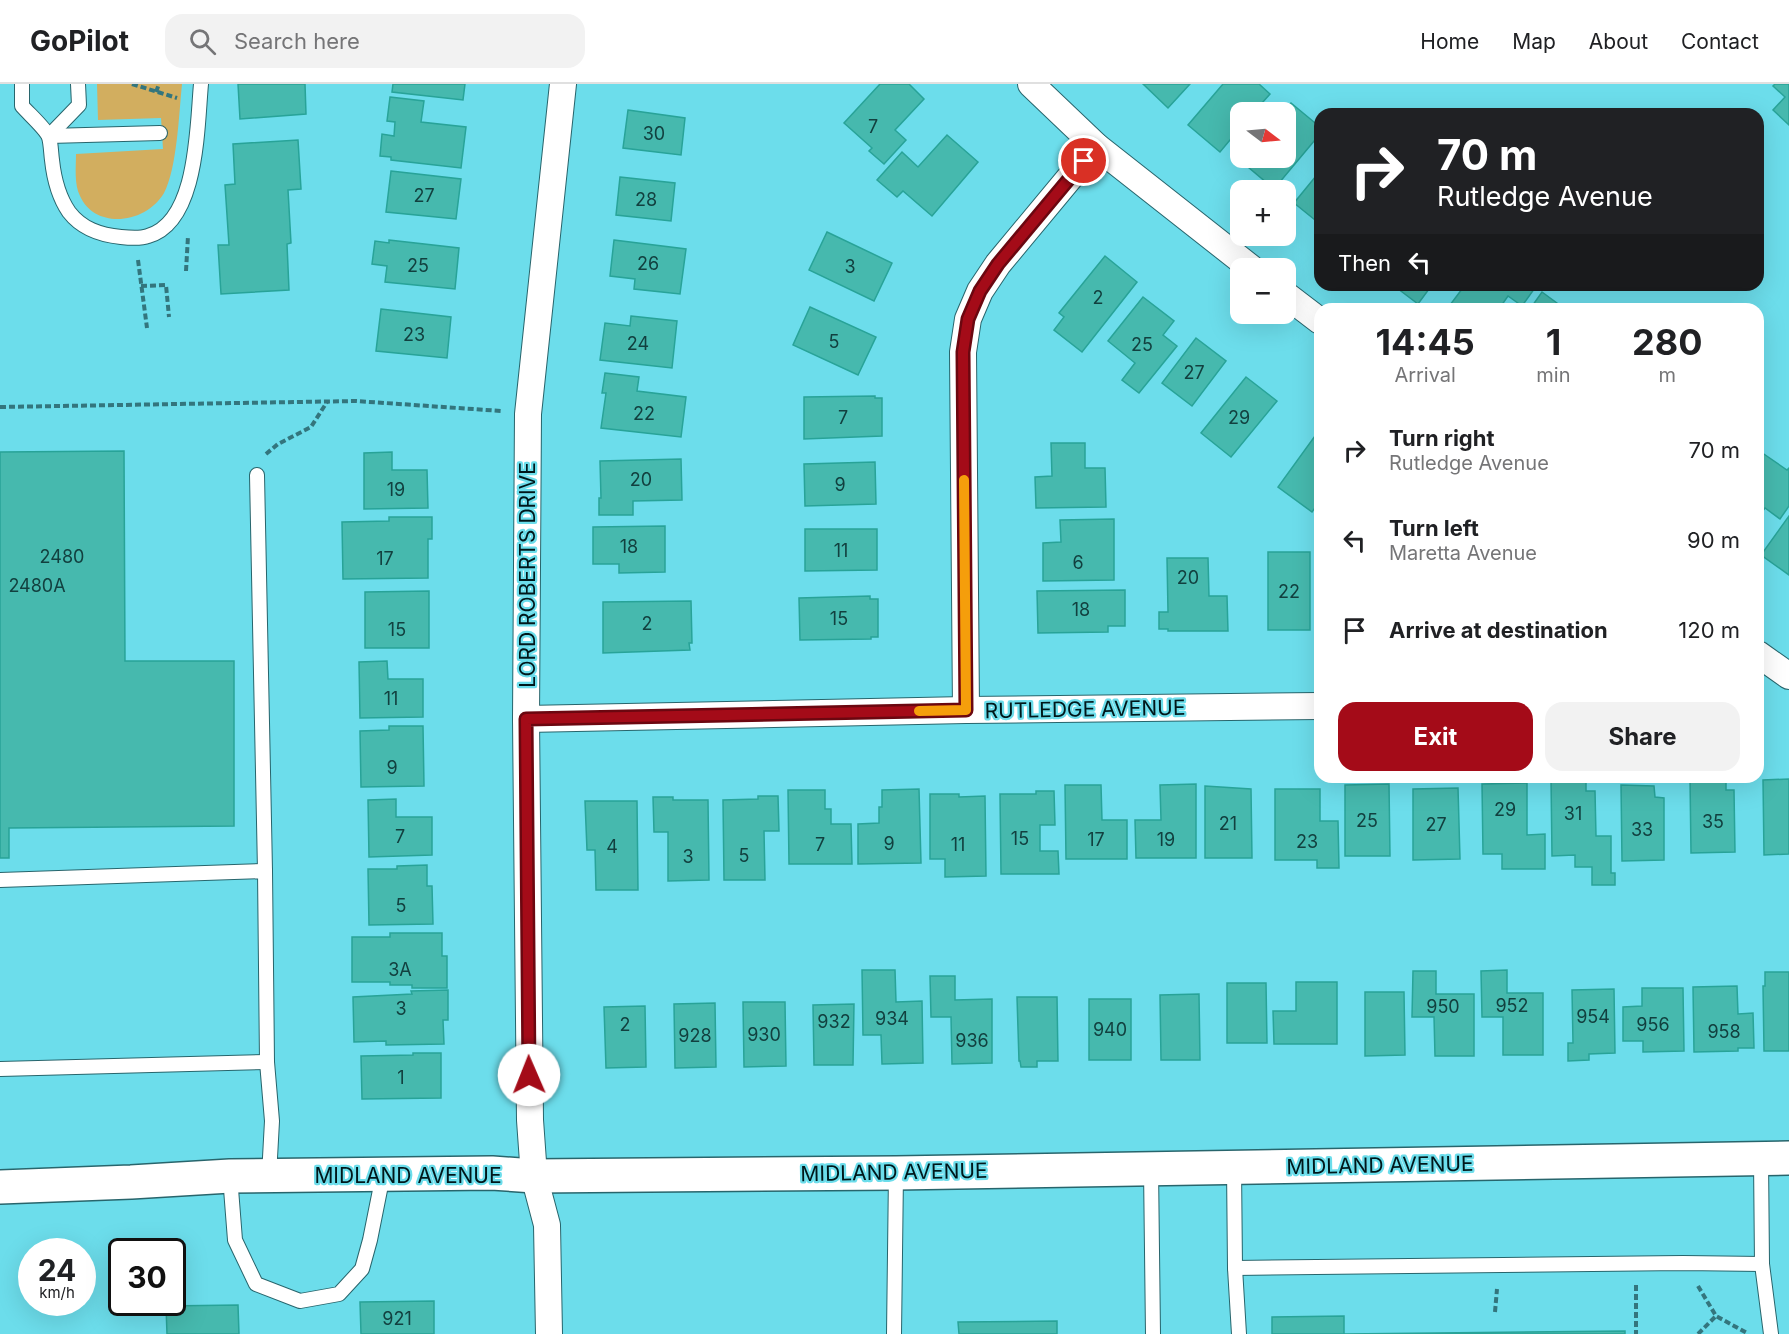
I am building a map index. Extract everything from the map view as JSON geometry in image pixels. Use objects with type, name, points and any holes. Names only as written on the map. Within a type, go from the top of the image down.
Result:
[{"type":"main road","name":"MIDLAND AVENUE","points":[[0,1187],[230,1176],[384,1173],[492,1173],[534,1176],[896,1173],[1775,1159]]},
{"type":"street","name":"LORD ROBERTS DRIVE","points":[[549,1334],[547,1225],[534,1176],[530,1120],[526,719],[528,414],[563,84]]},
{"type":"street","points":[[1031,84],[1096,147],[1238,258]]},
{"type":"street","points":[[966,710],[963,352],[968,319],[980,291],[998,264],[1096,147]]},
{"type":"street","points":[[1296,303],[1314,316]]},
{"type":"street","points":[[1764,658],[1789,675]]},
{"type":"street","name":"RUTLEDGE AVENUE","points":[[526,719],[1314,706]]},
{"type":"lane","points":[[22,84],[22,106],[49,136],[57,188],[70,213],[95,232],[135,238],[148,237],[159,231],[173,218],[183,202],[191,175],[201,84]]},
{"type":"lane","points":[[49,136],[79,105],[78,84]]},
{"type":"lane","points":[[49,136],[160,133]]},
{"type":"lane","points":[[257,475],[267,1062],[272,1121],[269,1176]]},
{"type":"lane","points":[[0,880],[265,871]]},
{"type":"lane","points":[[0,1069],[267,1062]]},
{"type":"lane","points":[[1771,1334],[1762,1264],[1775,1159]]},
{"type":"lane","points":[[1234,1167],[1235,1268],[1239,1334]]},
{"type":"lane","points":[[1151,1168],[1153,1334]]},
{"type":"lane","points":[[230,1176],[235,1240],[256,1284],[300,1302],[339,1294],[362,1269],[384,1173]]},
{"type":"lane","points":[[894,1334],[896,1173]]},
{"type":"lane","points":[[1235,1268],[1636,1263],[1762,1264]]},
{"type":"path","points":[[132,84],[199,105]]},
{"type":"path","points":[[156,92],[159,84]]},
{"type":"path","points":[[135,238],[147,328]]},
{"type":"path","points":[[141,286],[166,285],[169,317]]},
{"type":"path","points":[[259,459],[278,444],[311,427],[328,401]]},
{"type":"path","points":[[0,407],[356,401],[528,414]]},
{"type":"path","points":[[1636,1263],[1636,1334]]},
{"type":"path","points":[[1683,1263],[1716,1316],[1748,1334]]},
{"type":"path","points":[[1698,1334],[1716,1316]]},
{"type":"shaded area","points":[[97,84],[182,84],[177,140],[168,183],[156,203],[133,217],[108,218],[87,207],[77,186],[76,154],[163,149],[161,118],[98,120]]},
{"type":"building","points":[[238,84],[305,84],[306,114],[240,119]]},
{"type":"building","points":[[393,84],[465,84],[463,100],[392,92]]},
{"type":"building","points":[[880,84],[909,84],[924,99],[895,130],[906,140],[884,164],[869,151],[872,148],[844,123]]},
{"type":"building","points":[[1143,84],[1190,84],[1168,108]]},
{"type":"building","points":[[1223,84],[1259,84],[1270,94],[1263,102],[1230,102],[1230,140],[1220,152],[1188,125]]},
{"type":"building","points":[[1789,84],[1789,125],[1773,110],[1785,97],[1773,86]]},
{"type":"building","points":[[390,97],[424,101],[421,122],[466,127],[461,168],[391,160],[391,157],[380,156],[382,134],[394,136],[395,122],[387,121]]},
{"type":"building","points":[[1296,107],[1314,122],[1314,141],[1296,163]]},
{"type":"building","points":[[628,110],[685,118],[681,155],[623,148]]},
{"type":"building","points":[[947,135],[978,162],[932,216],[903,191],[897,197],[877,180],[902,152],[918,167]]},
{"type":"building","points":[[298,140],[301,189],[288,190],[291,243],[287,244],[289,290],[221,294],[218,245],[229,245],[225,185],[235,184],[233,144]]},
{"type":"building","points":[[1249,168],[1292,168],[1282,180],[1263,180]]},
{"type":"building","points":[[391,171],[461,179],[456,219],[386,212]]},
{"type":"building","points":[[620,177],[675,183],[671,221],[616,215]]},
{"type":"building","points":[[1314,178],[1314,219],[1296,205],[1296,201]]},
{"type":"building","points":[[827,232],[892,263],[874,301],[809,270]]},
{"type":"building","points":[[389,240],[459,248],[455,289],[385,282],[387,266],[372,264],[375,241],[389,243]]},
{"type":"building","points":[[614,240],[686,249],[680,294],[634,289],[635,279],[610,276]]},
{"type":"building","points":[[1105,256],[1137,282],[1082,352],[1054,330],[1064,317],[1059,313]]},
{"type":"building","points":[[1401,291],[1428,291],[1417,303]]},
{"type":"building","points":[[1460,291],[1533,291],[1524,303],[1518,303],[1508,296],[1503,303],[1452,303]]},
{"type":"building","points":[[1542,292],[1557,303],[1534,303]]},
{"type":"building","points":[[1143,297],[1174,321],[1163,335],[1177,346],[1139,393],[1122,380],[1135,363],[1108,341]]},
{"type":"building","points":[[810,307],[876,337],[858,375],[793,345]]},
{"type":"building","points":[[381,309],[451,317],[447,358],[376,351]]},
{"type":"building","points":[[631,316],[677,321],[672,368],[600,360],[605,323],[630,326]]},
{"type":"building","points":[[1196,338],[1226,361],[1192,406],[1162,383]]},
{"type":"building","points":[[605,373],[639,377],[637,391],[686,397],[681,437],[601,428],[606,393],[602,393]]},
{"type":"building","points":[[1246,377],[1277,401],[1231,457],[1201,433]]},
{"type":"building","points":[[875,396],[875,398],[882,398],[882,436],[804,439],[804,397]]},
{"type":"building","points":[[1314,437],[1314,509],[1312,512],[1278,487]]},
{"type":"building","points":[[1051,443],[1085,443],[1085,468],[1105,468],[1106,507],[1036,508],[1035,477],[1052,476]]},
{"type":"building","points":[[124,451],[125,661],[234,661],[234,826],[9,828],[9,858],[0,858],[0,452]]},
{"type":"building","points":[[392,452],[392,470],[427,470],[428,508],[364,509],[364,453]]},
{"type":"building","points":[[1764,454],[1787,470],[1789,468],[1789,506],[1780,519],[1765,508]]},
{"type":"building","points":[[681,459],[682,500],[633,501],[633,515],[599,515],[600,461]]},
{"type":"building","points":[[875,462],[876,504],[805,506],[804,464]]},
{"type":"building","points":[[1789,516],[1789,575],[1764,557],[1764,551]]},
{"type":"building","points":[[389,517],[432,517],[432,539],[428,539],[428,578],[343,579],[342,522],[389,521]]},
{"type":"building","points":[[1114,519],[1114,580],[1043,581],[1043,543],[1061,542],[1060,520]]},
{"type":"building","points":[[665,526],[665,572],[619,573],[619,564],[593,564],[593,527]]},
{"type":"building","points":[[805,529],[877,529],[877,570],[805,571]]},
{"type":"building","points":[[1268,552],[1310,552],[1310,630],[1268,630]]},
{"type":"building","points":[[1167,558],[1208,558],[1209,596],[1227,596],[1228,631],[1159,629],[1159,612],[1168,612]]},
{"type":"building","points":[[1125,590],[1125,626],[1108,626],[1108,632],[1038,633],[1037,591]]},
{"type":"building","points":[[429,591],[429,648],[365,648],[365,592]]},
{"type":"building","points":[[870,596],[870,599],[878,599],[878,637],[800,640],[799,598]]},
{"type":"building","points":[[691,601],[692,643],[689,643],[690,650],[603,653],[603,602]]},
{"type":"building","points":[[387,661],[388,679],[423,679],[423,717],[360,718],[359,662]]},
{"type":"building","points":[[389,726],[423,726],[424,786],[361,787],[360,731],[389,730]]},
{"type":"building","points":[[1789,779],[1789,854],[1764,855],[1764,780]]},
{"type":"building","points":[[1527,783],[1527,835],[1545,834],[1545,869],[1502,869],[1502,854],[1483,854],[1482,784]]},
{"type":"building","points":[[1551,783],[1586,783],[1586,791],[1595,791],[1596,836],[1611,836],[1611,873],[1615,873],[1615,885],[1592,885],[1592,867],[1575,867],[1575,855],[1552,856]]},
{"type":"building","points":[[1690,783],[1726,783],[1726,790],[1734,790],[1735,852],[1691,853]]},
{"type":"building","points":[[1196,784],[1196,858],[1136,858],[1135,820],[1161,820],[1160,785]]},
{"type":"building","points":[[1389,784],[1390,856],[1345,856],[1345,785]]},
{"type":"building","points":[[1065,785],[1101,785],[1102,820],[1127,820],[1127,859],[1066,859]]},
{"type":"building","points":[[1621,785],[1654,786],[1655,797],[1664,798],[1664,860],[1622,861]]},
{"type":"building","points":[[1205,786],[1251,789],[1252,858],[1205,858]]},
{"type":"building","points":[[1458,788],[1460,859],[1413,860],[1413,789]]},
{"type":"building","points":[[919,789],[921,863],[858,864],[858,824],[879,823],[882,790]]},
{"type":"building","points":[[1275,789],[1320,789],[1320,821],[1338,821],[1339,868],[1317,868],[1317,860],[1275,860]]},
{"type":"building","points":[[788,790],[825,790],[825,809],[831,809],[831,824],[851,824],[852,864],[789,864]]},
{"type":"building","points":[[1036,791],[1054,791],[1055,825],[1040,825],[1040,851],[1058,851],[1059,874],[1001,874],[1000,794],[1036,794]]},
{"type":"building","points":[[930,794],[959,794],[959,797],[985,796],[986,876],[945,877],[945,859],[930,859]]},
{"type":"building","points":[[758,796],[778,796],[779,831],[764,831],[765,880],[724,880],[723,800],[758,799]]},
{"type":"building","points":[[653,797],[673,797],[673,800],[708,800],[709,880],[668,881],[668,832],[654,832]]},
{"type":"building","points":[[396,799],[396,817],[432,817],[432,855],[369,857],[368,800]]},
{"type":"building","points":[[585,801],[637,801],[638,890],[596,890],[595,850],[587,850]]},
{"type":"building","points":[[427,865],[427,886],[432,886],[433,924],[369,925],[368,869],[397,869],[397,866]]},
{"type":"building","points":[[390,933],[442,933],[442,956],[447,956],[447,988],[412,988],[412,985],[390,985],[390,982],[352,982],[352,937],[390,937]]},
{"type":"building","points":[[862,970],[895,970],[896,1002],[922,1001],[923,1063],[882,1064],[881,1035],[863,1035]]},
{"type":"building","points":[[1507,970],[1507,993],[1543,993],[1543,1055],[1503,1055],[1503,1017],[1482,1017],[1481,971]]},
{"type":"building","points":[[1413,971],[1436,971],[1436,994],[1474,994],[1474,1056],[1435,1056],[1434,1017],[1412,1017]]},
{"type":"building","points":[[1765,972],[1789,972],[1789,1051],[1764,1051],[1763,986],[1765,986]]},
{"type":"building","points":[[930,976],[955,976],[955,1000],[992,999],[992,1063],[952,1064],[951,1017],[931,1017]]},
{"type":"building","points":[[1296,982],[1337,982],[1337,1044],[1274,1044],[1273,1011],[1296,1011]]},
{"type":"building","points":[[1227,983],[1266,983],[1267,1043],[1227,1043]]},
{"type":"building","points":[[1737,986],[1738,1014],[1753,1013],[1754,1048],[1738,1048],[1738,1051],[1694,1052],[1693,987]]},
{"type":"building","points":[[1642,988],[1683,988],[1684,1051],[1643,1052],[1643,1041],[1623,1041],[1623,1007],[1642,1006]]},
{"type":"building","points":[[1614,989],[1615,1053],[1589,1054],[1589,1060],[1568,1061],[1568,1043],[1573,1043],[1572,990]]},
{"type":"building","points":[[448,990],[448,1020],[443,1020],[444,1044],[386,1045],[386,1041],[354,1042],[353,997]]},
{"type":"building","points":[[1365,992],[1404,992],[1405,1055],[1365,1056]]},
{"type":"building","points":[[1199,994],[1200,1060],[1161,1060],[1160,995]]},
{"type":"building","points":[[1017,997],[1057,997],[1058,1061],[1037,1061],[1037,1067],[1021,1067]]},
{"type":"building","points":[[1089,999],[1131,999],[1131,1060],[1089,1060]]},
{"type":"building","points":[[743,1002],[785,1002],[786,1066],[744,1067]]},
{"type":"building","points":[[715,1003],[716,1067],[675,1068],[674,1004]]},
{"type":"building","points":[[854,1004],[853,1065],[814,1065],[813,1005]]},
{"type":"building","points":[[645,1006],[646,1067],[606,1068],[604,1007]]},
{"type":"building","points":[[413,1053],[441,1053],[441,1098],[362,1099],[361,1056],[413,1055]]},
{"type":"building","points":[[434,1301],[434,1334],[361,1334],[360,1302]]},
{"type":"building","points":[[238,1305],[239,1334],[167,1334],[166,1316],[186,1316],[186,1306]]},
{"type":"building","points":[[1344,1316],[1344,1334],[1272,1334],[1272,1317]]},
{"type":"building","points":[[1057,1321],[1057,1334],[959,1334],[958,1322]]},
{"type":"building","points":[[1625,1331],[1625,1334],[1344,1334]]},
{"type":"slow traffic","points":[[919,711],[966,710],[964,480]]},
{"type":"route","points":[[529,1075],[526,719],[966,710],[963,352],[968,319],[980,291],[998,264],[1084,161]]}]
